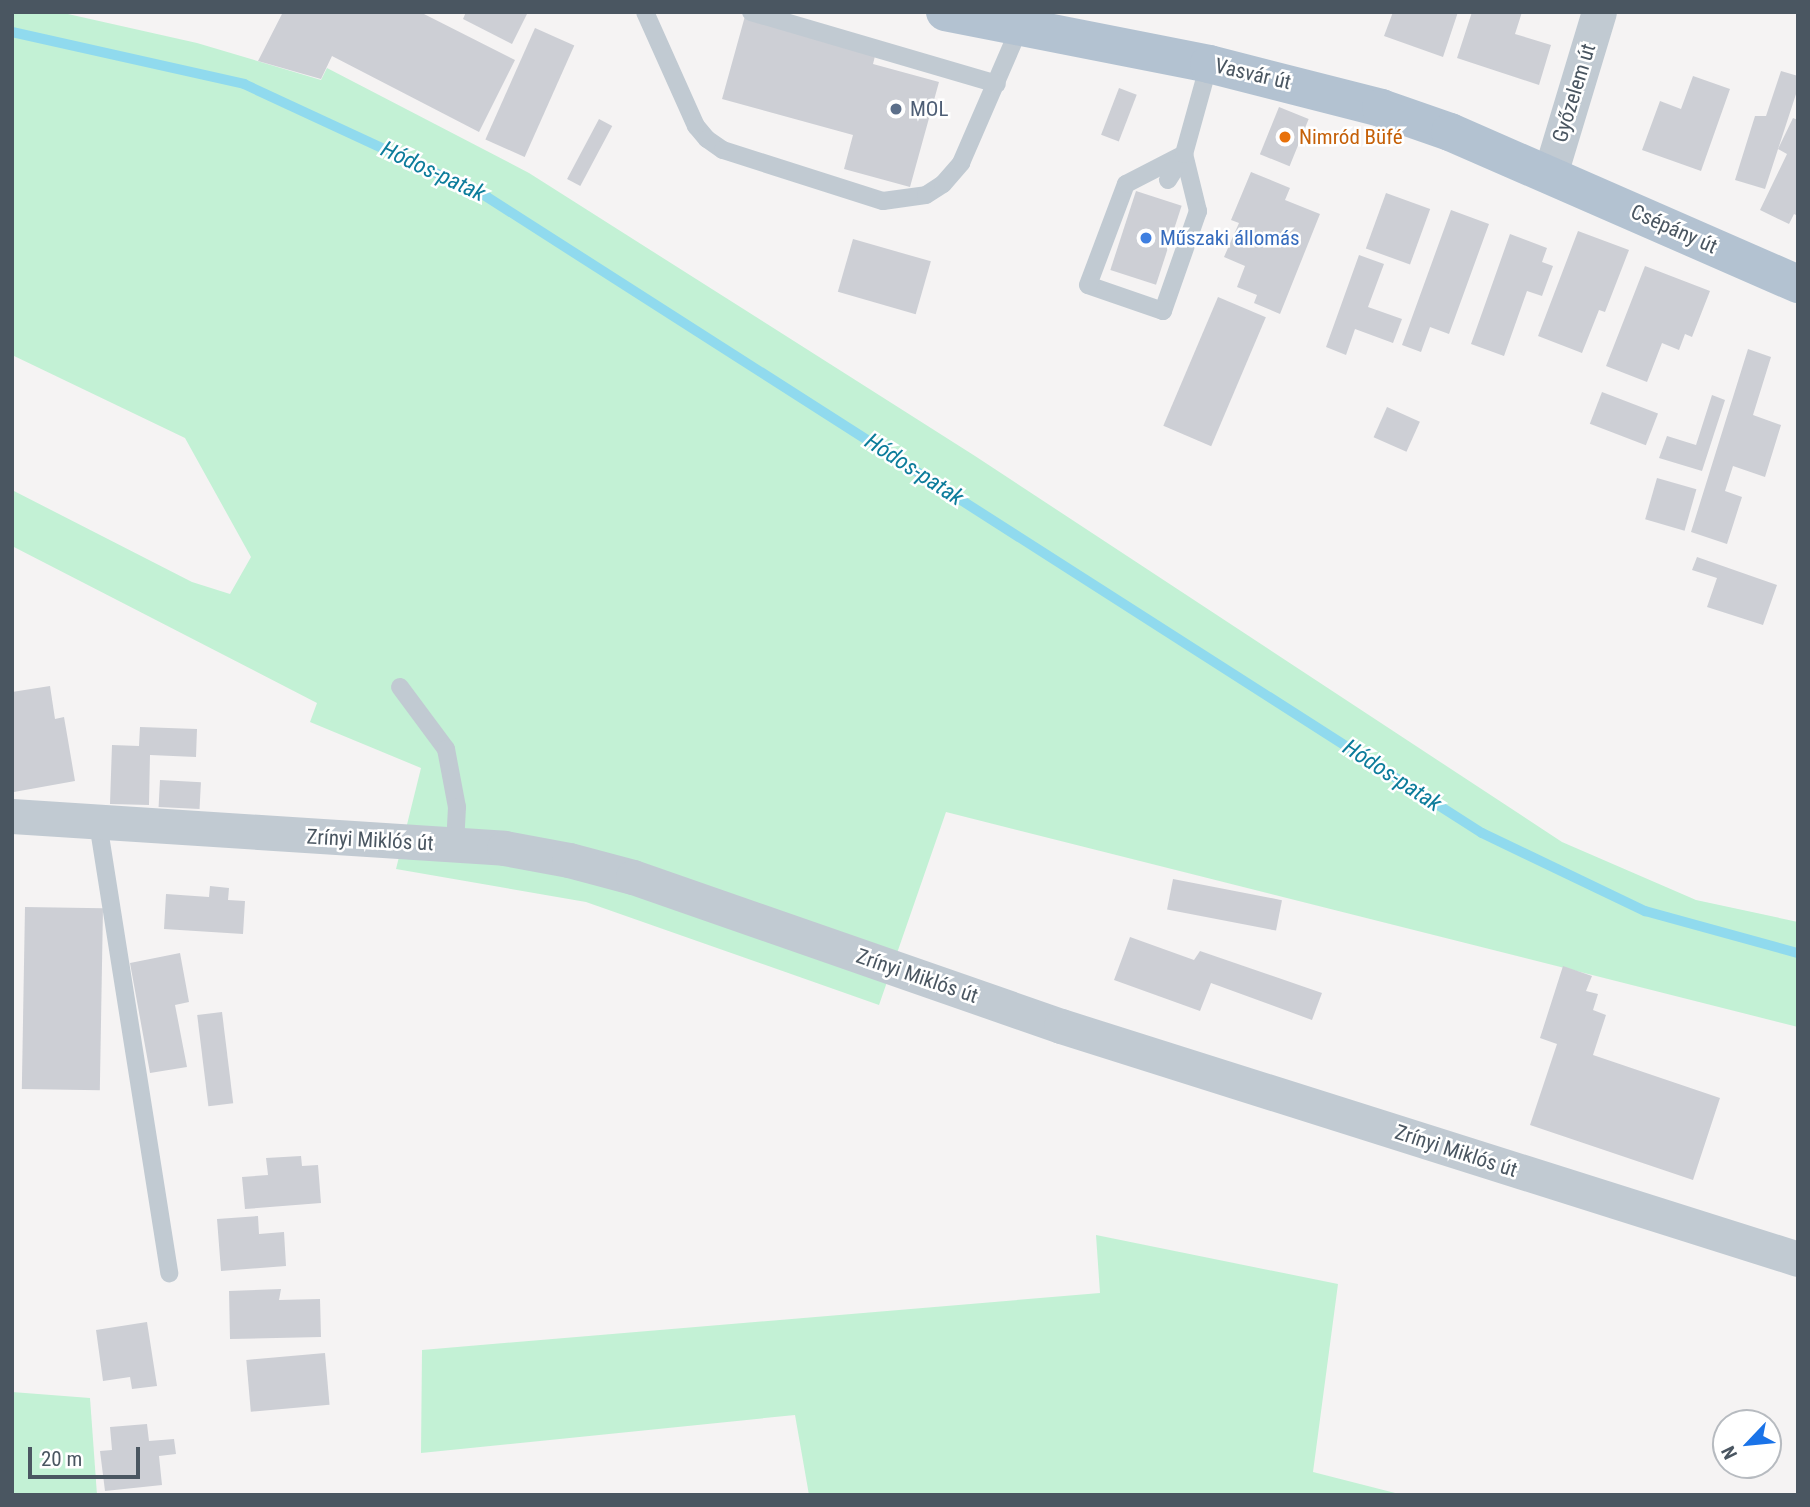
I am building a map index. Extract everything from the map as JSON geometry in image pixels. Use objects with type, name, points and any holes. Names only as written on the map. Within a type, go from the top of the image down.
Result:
[{"type":"main road","name":"Vasvár út","points":[[945,12],[1019,29],[1209,64],[1381,108],[1550,174]]},
{"type":"main road","name":"Csépány út","points":[[1550,174],[1798,284]]},
{"type":"street","name":"Győzelem út","points":[[1550,174],[1599,12]]},
{"type":"street","name":"Zrínyi Miklós út","points":[[12,816],[455,845],[569,860],[633,877],[1061,1026],[1798,1259]]},
{"type":"lane","points":[[645,12],[696,126],[707,139],[723,149],[883,201],[926,195],[943,184],[961,163],[1019,29]]},
{"type":"lane","points":[[751,12],[997,84]]},
{"type":"lane","points":[[1168,180],[1184,154],[1209,64]]},
{"type":"lane","points":[[1184,154],[1198,211],[1163,311],[1088,285],[1126,184],[1184,154]]},
{"type":"lane","points":[[400,687],[446,749],[457,807],[455,845]]},
{"type":"lane","points":[[98,823],[169,1273]]},
{"type":"green space","points":[[12,12],[59,12],[197,43],[321,80],[327,68],[529,173],[975,456],[1562,842],[1696,900],[1798,922],[1798,1027],[946,812],[879,1005],[586,902],[396,869],[421,768],[310,722],[317,703],[12,546],[12,490],[192,582],[230,594],[251,557],[185,438],[12,355]]},
{"type":"green space","points":[[1096,1235],[1338,1284],[1313,1472],[1403,1495],[809,1495],[795,1415],[421,1453],[422,1350],[1100,1293]]},
{"type":"green space","points":[[12,1392],[90,1398],[97,1495],[12,1495]]},
{"type":"building","points":[[283,12],[420,12],[515,60],[479,132],[332,56],[321,79],[258,61]]},
{"type":"building","points":[[466,12],[528,12],[512,44],[463,19]]},
{"type":"building","points":[[1393,12],[1458,12],[1443,57],[1384,36]]},
{"type":"building","points":[[1472,12],[1522,12],[1515,34],[1551,45],[1539,85],[1457,58]]},
{"type":"building","points":[[745,16],[876,52],[873,64],[939,82],[910,187],[844,169],[853,135],[722,99]]},
{"type":"building","points":[[535,28],[574,45],[525,157],[485,139]]},
{"type":"building","points":[[1781,71],[1798,76],[1798,88],[1765,189],[1735,180],[1755,116],[1766,116]]},
{"type":"building","points":[[1693,76],[1730,89],[1701,171],[1642,150],[1660,101],[1681,109]]},
{"type":"building","points":[[1119,88],[1137,95],[1119,141],[1101,135]]},
{"type":"building","name":"Nimród Büfé","points":[[1279,107],[1309,119],[1290,166],[1260,154]]},
{"type":"building","points":[[1793,118],[1798,120],[1798,216],[1794,214],[1789,224],[1760,210],[1787,154],[1778,149]]},
{"type":"building","points":[[599,119],[612,126],[580,186],[567,179]]},
{"type":"building","points":[[1251,172],[1290,188],[1285,200],[1320,214],[1280,314],[1254,303],[1257,295],[1237,287],[1245,266],[1224,257],[1239,223],[1231,220]]},
{"type":"building","name":"Műszaki állomás","points":[[1136,191],[1182,206],[1156,285],[1110,270]]},
{"type":"building","points":[[1386,193],[1430,209],[1410,265],[1366,248]]},
{"type":"building","points":[[1451,210],[1489,224],[1449,334],[1430,327],[1421,352],[1402,345]]},
{"type":"building","points":[[1578,231],[1629,250],[1605,312],[1599,310],[1582,353],[1538,336]]},
{"type":"building","points":[[1510,234],[1547,248],[1542,262],[1553,266],[1542,296],[1527,291],[1504,356],[1471,344]]},
{"type":"building","points":[[853,239],[931,261],[916,314],[838,292]]},
{"type":"building","points":[[1359,255],[1384,264],[1368,307],[1402,319],[1393,343],[1355,329],[1346,355],[1326,347]]},
{"type":"building","points":[[1645,266],[1710,291],[1692,337],[1685,334],[1679,350],[1662,343],[1647,382],[1606,366]]},
{"type":"building","points":[[1218,297],[1266,317],[1211,446],[1163,426]]},
{"type":"building","points":[[1748,349],[1771,357],[1753,415],[1781,425],[1765,477],[1733,466],[1725,491],[1742,497],[1727,544],[1691,532]]},
{"type":"building","points":[[1602,392],[1658,414],[1646,445],[1590,424]]},
{"type":"building","points":[[1712,395],[1725,400],[1702,471],[1659,458],[1667,436],[1696,445]]},
{"type":"building","points":[[1387,407],[1420,422],[1406,452],[1374,437]]},
{"type":"building","points":[[1657,478],[1696,489],[1685,531],[1645,519]]},
{"type":"building","points":[[1697,557],[1777,585],[1763,625],[1707,607],[1717,578],[1692,570]]},
{"type":"building","points":[[50,686],[55,719],[64,717],[75,781],[14,792],[12,692]]},
{"type":"building","points":[[140,727],[197,729],[196,757],[150,755],[149,805],[110,804],[112,745],[139,746]]},
{"type":"building","points":[[160,780],[201,782],[200,809],[159,807]]},
{"type":"building","points":[[1173,879],[1282,900],[1276,931],[1167,909]]},
{"type":"building","points":[[210,886],[229,888],[228,900],[245,901],[243,934],[164,929],[166,894],[209,897]]},
{"type":"building","points":[[25,907],[103,908],[100,1090],[22,1089]]},
{"type":"building","points":[[1130,937],[1194,960],[1200,951],[1322,993],[1312,1020],[1211,983],[1200,1011],[1114,980]]},
{"type":"building","points":[[180,953],[189,1002],[175,1005],[187,1067],[150,1073],[130,963]]},
{"type":"building","points":[[1563,966],[1592,976],[1586,991],[1598,994],[1593,1010],[1606,1015],[1593,1055],[1720,1098],[1693,1180],[1530,1125],[1557,1044],[1540,1038]]},
{"type":"building","points":[[222,1012],[233,1103],[208,1106],[197,1015]]},
{"type":"building","points":[[301,1156],[302,1166],[318,1165],[321,1203],[245,1209],[242,1177],[268,1175],[266,1158]]},
{"type":"building","points":[[258,1216],[259,1234],[284,1232],[286,1266],[221,1271],[217,1219]]},
{"type":"building","points":[[281,1289],[279,1300],[320,1299],[321,1337],[230,1339],[229,1291]]},
{"type":"building","points":[[147,1322],[157,1386],[132,1389],[130,1377],[103,1381],[96,1330]]},
{"type":"building","points":[[325,1353],[330,1405],[251,1412],[246,1360]]},
{"type":"building","points":[[147,1424],[149,1441],[174,1439],[176,1454],[159,1456],[162,1485],[105,1491],[100,1451],[112,1450],[110,1427]]},
{"type":"waterway","name":"Hódos-patak","points":[[12,32],[244,84],[487,197],[1482,833],[1645,911],[1798,953]]},
{"type":"place","name":"MOL","points":[[896,109]]},
{"type":"place","name":"Nimród Büfé","points":[[1285,137]]},
{"type":"place","name":"Műszaki állomás","points":[[1146,238]]}]
